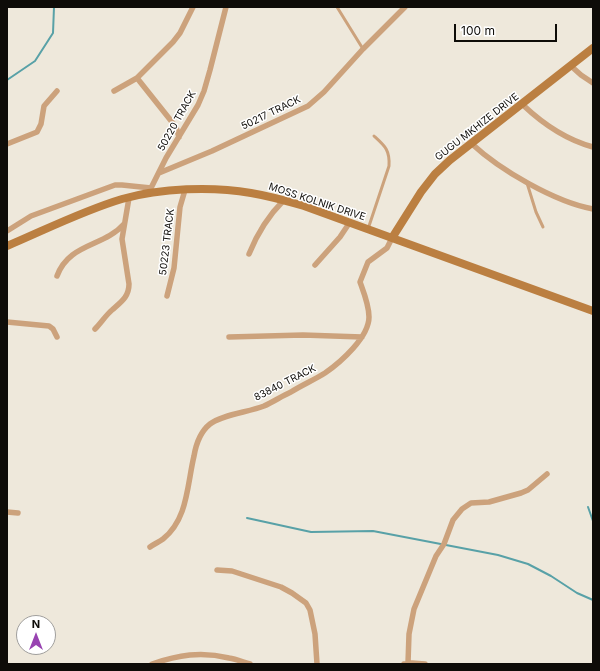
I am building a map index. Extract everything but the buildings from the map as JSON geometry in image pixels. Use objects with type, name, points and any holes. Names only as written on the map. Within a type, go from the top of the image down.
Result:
[{"type":"main road","name":"GUGU MKHIZE DRIVE","points":[[392,238],[421,192],[435,174],[450,160],[593,48]]},
{"type":"main road","name":"MOSS KOLNIK DRIVE","points":[[7,246],[84,212],[150,191],[213,190],[249,192],[284,200],[350,222],[593,310]]},
{"type":"street","points":[[114,91],[137,78],[180,33],[193,7]]},
{"type":"street","name":"50220 TRACK","points":[[150,191],[166,158],[198,105],[205,87],[226,7]]},
{"type":"street","name":"50217 TRACK","points":[[159,174],[308,106],[324,92],[363,49],[405,7]]},
{"type":"street","points":[[571,66],[593,83]]},
{"type":"street","points":[[137,78],[176,127],[179,137]]},
{"type":"street","points":[[7,144],[37,132],[41,124],[44,106],[57,91]]},
{"type":"street","points":[[522,105],[558,132],[573,140],[593,147]]},
{"type":"street","points":[[472,144],[485,156],[546,192],[573,204],[593,209]]},
{"type":"street","points":[[7,231],[32,216],[115,185],[150,191]]},
{"type":"street","name":"50223 TRACK","points":[[167,296],[174,268],[180,207],[185,190]]},
{"type":"street","points":[[95,329],[112,310],[124,300],[129,290],[122,239],[129,198]]},
{"type":"street","points":[[249,254],[259,231],[276,208],[284,200]]},
{"type":"street","points":[[315,265],[340,237],[350,222]]},
{"type":"street","points":[[57,276],[62,264],[66,260],[82,248],[115,232],[124,223]]},
{"type":"street","name":"83840 TRACK","points":[[150,547],[162,539],[173,527],[182,513],[196,447],[201,435],[208,425],[224,417],[264,406],[307,384],[326,372],[354,348],[362,337],[369,318],[366,296],[360,282],[368,262],[387,248],[392,238]]},
{"type":"street","points":[[7,322],[49,326],[53,329],[57,337]]},
{"type":"street","points":[[229,337],[303,335],[362,337]]},
{"type":"street","points":[[425,664],[406,664],[409,634],[414,609],[436,556],[444,544],[453,520],[462,509],[471,503],[488,502],[521,493],[528,490],[548,474]]},
{"type":"street","points":[[7,512],[18,513]]},
{"type":"street","points":[[217,570],[232,571],[281,587],[292,592],[306,603],[310,610],[315,634],[317,664]]},
{"type":"street","points":[[152,664],[187,654],[229,658],[250,664]]},
{"type":"lane","points":[[337,7],[363,49]]},
{"type":"lane","points":[[368,229],[389,166],[389,155],[386,147],[374,136]]},
{"type":"lane","points":[[526,181],[536,212],[543,227]]},
{"type":"waterway","points":[[7,80],[35,61],[53,33],[54,7]]},
{"type":"waterway","points":[[588,507],[593,521]]},
{"type":"waterway","points":[[247,518],[311,532],[373,531],[498,555],[528,564],[551,576],[577,593],[593,600]]}]
